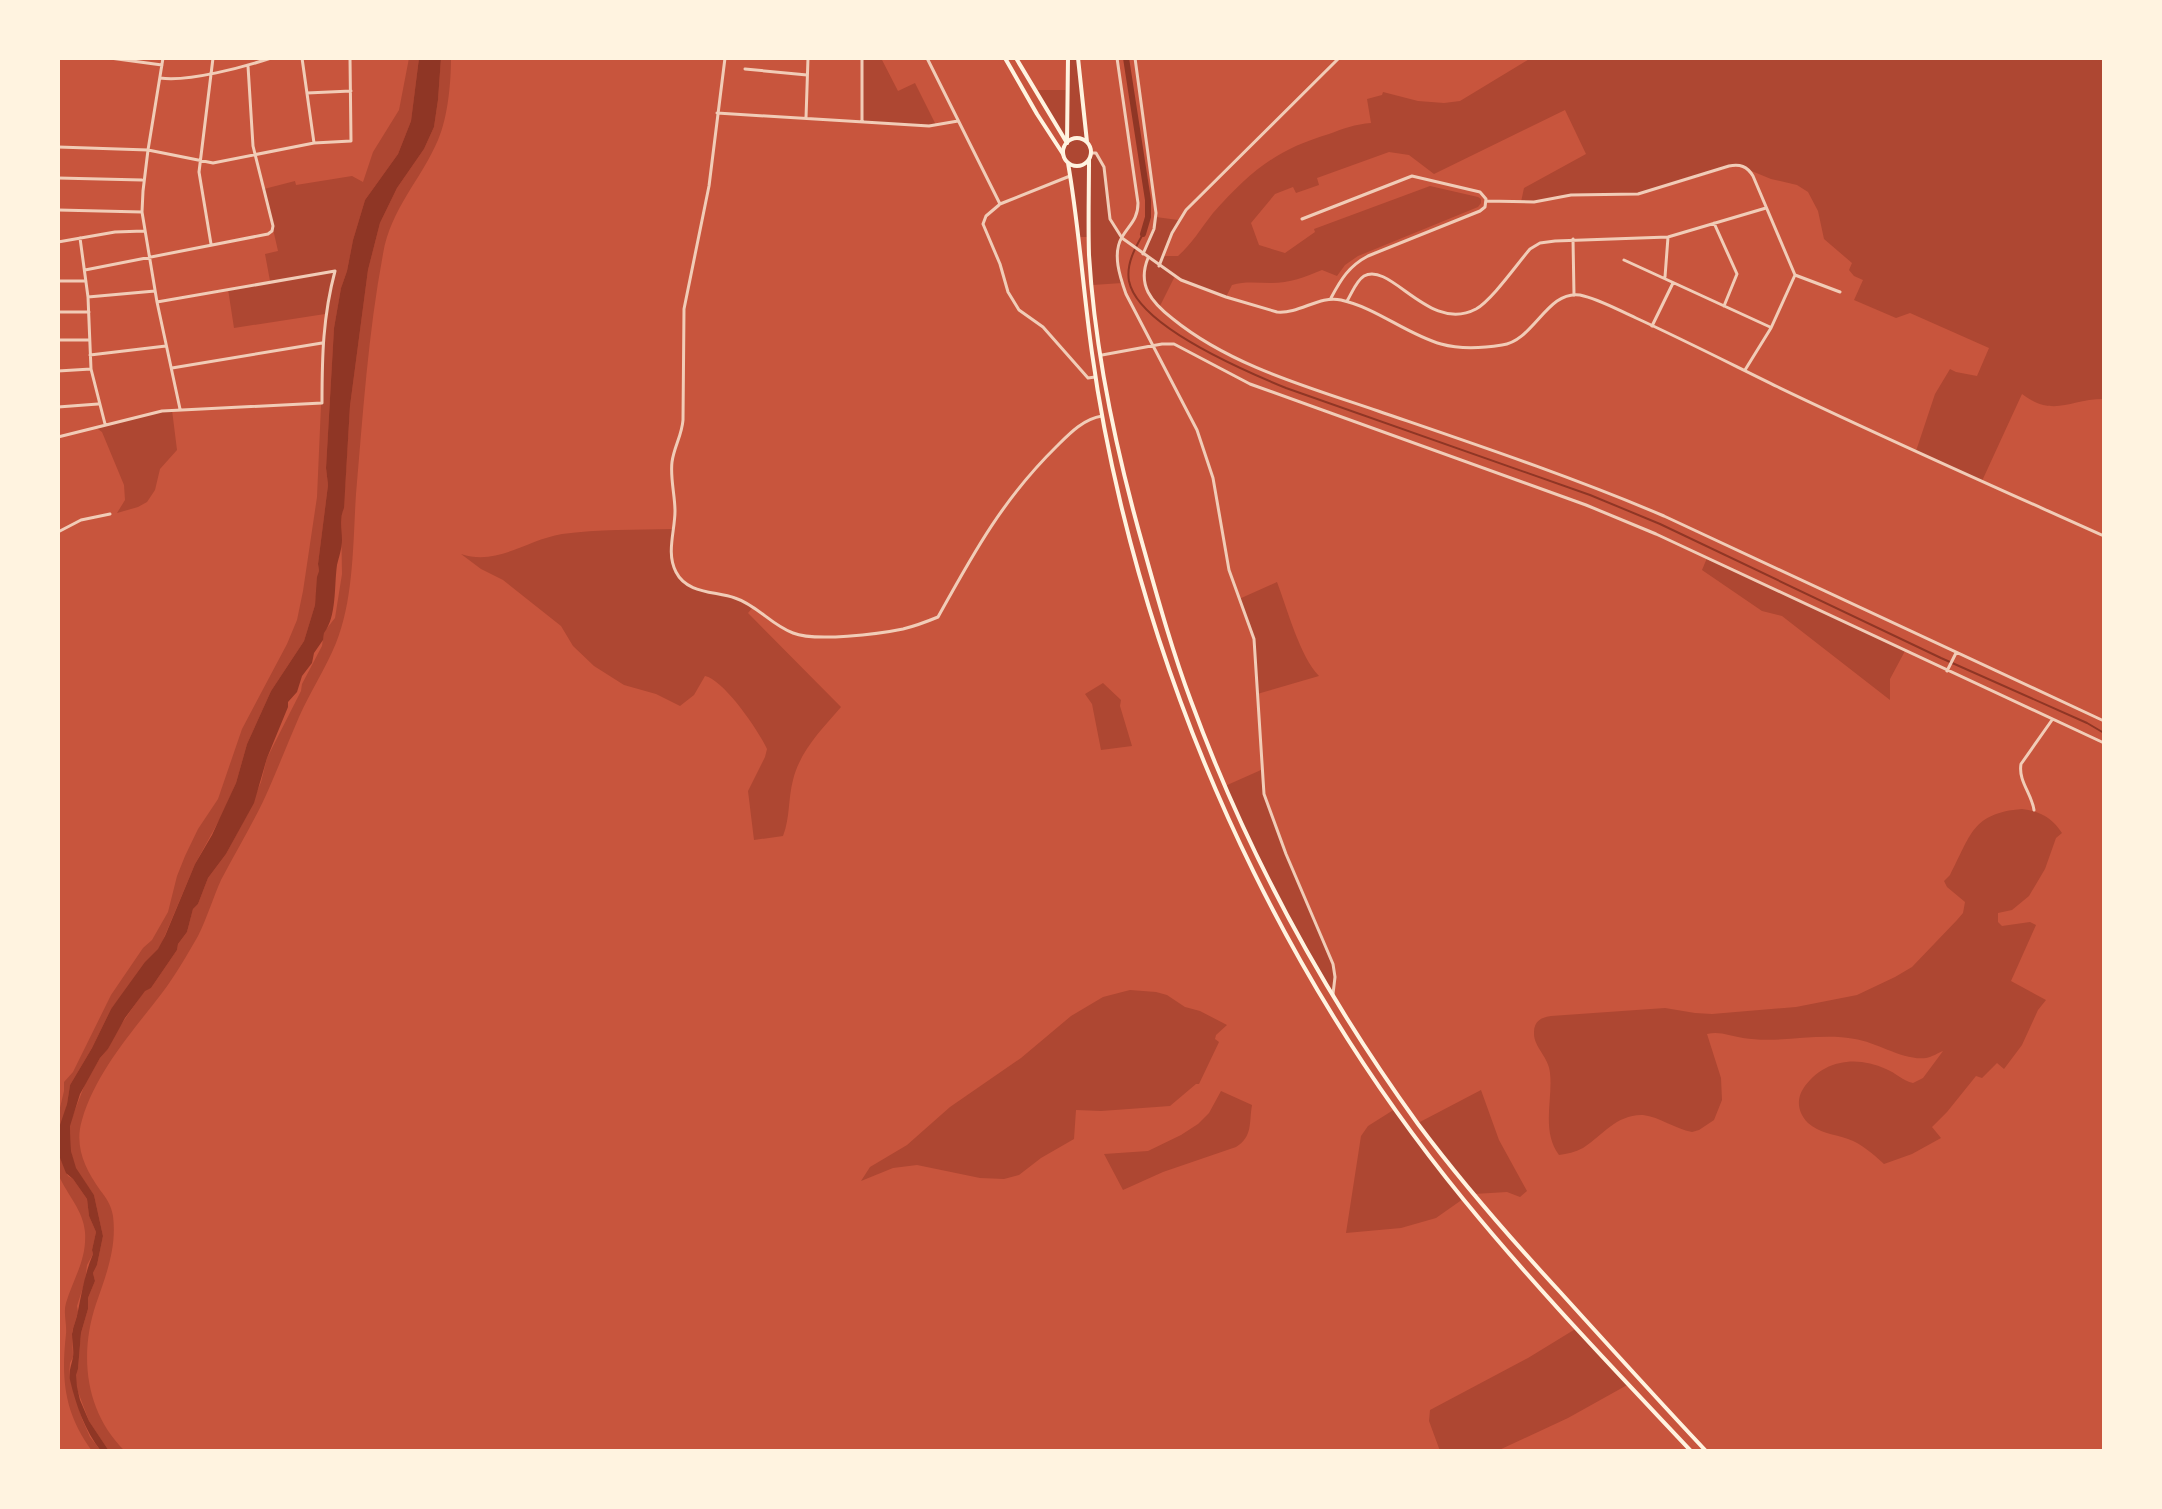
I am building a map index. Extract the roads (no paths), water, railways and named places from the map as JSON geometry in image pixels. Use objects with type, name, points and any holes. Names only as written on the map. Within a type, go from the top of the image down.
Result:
[{"type":"main road","points":[[1005,58],[1068,163],[1095,377],[1121,506],[1181,706],[1224,810],[1324,1001],[1410,1130],[1465,1201],[1535,1281],[1691,1451]]},
{"type":"main road","points":[[1016,58],[1067,143]]},
{"type":"main road","points":[[1063,154],[1067,143],[1068,58]]},
{"type":"main road","points":[[1078,58],[1090,156],[1090,260],[1114,425],[1131,504],[1157,596],[1192,702],[1234,806],[1262,865],[1333,996],[1406,1106],[1465,1184],[1534,1264],[1706,1451]]},
{"type":"main road","points":[[1067,143],[1076,138],[1087,142]]},
{"type":"main road","points":[[1068,163],[1078,166],[1085,164],[1090,156]]},
{"type":"street","points":[[110,58],[162,65]]},
{"type":"street","points":[[163,58],[148,150],[142,212],[180,409]]},
{"type":"street","points":[[211,245],[199,172],[213,58]]},
{"type":"street","points":[[160,78],[211,73],[271,58]]},
{"type":"street","points":[[302,58],[314,143]]},
{"type":"street","points":[[58,147],[148,150],[200,162],[219,163],[314,143],[351,141],[350,58]]},
{"type":"street","points":[[725,58],[705,211],[684,309],[683,420],[672,461],[675,508],[672,558],[682,582],[693,588],[744,601],[788,631],[803,636],[894,630],[938,617],[989,526],[1024,480],[1068,435],[1091,418],[1103,416]]},
{"type":"street","points":[[806,118],[808,58]]},
{"type":"street","points":[[862,58],[862,122]]},
{"type":"street","points":[[927,58],[1000,204]]},
{"type":"street","points":[[1117,58],[1138,203],[1135,219],[1119,244],[1117,261],[1122,283],[1205,450],[1229,570],[1254,639],[1264,794],[1333,964],[1333,996]]},
{"type":"street","points":[[1135,58],[1156,213],[1154,229],[1141,253]]},
{"type":"street","points":[[1159,266],[1172,233],[1186,210],[1339,58]]},
{"type":"street","points":[[85,270],[272,231],[255,155],[248,66]]},
{"type":"street","points":[[745,69],[807,75]]},
{"type":"street","points":[[307,93],[351,91]]},
{"type":"street","points":[[717,113],[929,126],[958,121]]},
{"type":"street","points":[[1090,156],[1096,153],[1104,167],[1110,219],[1122,238],[1159,266],[1198,287],[1277,312],[1296,311],[1331,298],[1347,301],[1437,343],[1458,347],[1500,346],[1519,339],[1559,299],[1574,295],[1595,300],[2104,536]]},
{"type":"street","points":[[1486,201],[1534,202],[1565,195],[1638,194],[1741,165],[1750,171],[1795,275],[1840,292]]},
{"type":"street","points":[[1070,176],[1000,204],[986,216],[983,224],[1014,303],[1023,315],[1043,327],[1088,378],[1095,377]]},
{"type":"street","points":[[1302,219],[1412,176],[1480,192],[1486,201],[1480,211],[1360,260],[1344,274],[1331,298]]},
{"type":"street","points":[[58,178],[144,180]]},
{"type":"street","points":[[1347,301],[1359,280],[1376,274],[1391,280],[1417,301],[1439,311],[1455,314],[1469,311],[1486,301],[1535,245],[1573,239],[1668,237],[1766,208]]},
{"type":"street","points":[[58,210],[142,212]]},
{"type":"street","points":[[1714,223],[1737,274],[1724,306]]},
{"type":"street","points":[[58,242],[115,232],[144,231]]},
{"type":"street","points":[[1665,279],[1668,237]]},
{"type":"street","points":[[80,238],[88,297],[91,369],[105,424]]},
{"type":"street","points":[[1573,239],[1574,295]]},
{"type":"street","points":[[1148,258],[1143,282],[1152,298],[1172,318],[1219,349],[1289,380],[1593,486],[1664,516],[2104,721]]},
{"type":"street","points":[[1624,260],[1771,328]]},
{"type":"street","points":[[58,437],[180,409],[322,403],[322,343],[327,299],[335,271],[157,302]]},
{"type":"street","points":[[1745,371],[1771,328],[1795,275]]},
{"type":"street","points":[[58,281],[86,281]]},
{"type":"street","points":[[1652,326],[1673,283]]},
{"type":"street","points":[[88,297],[155,291]]},
{"type":"street","points":[[58,312],[89,312]]},
{"type":"street","points":[[58,340],[89,340]]},
{"type":"street","points":[[171,369],[322,343]]},
{"type":"street","points":[[1102,355],[1174,344],[1250,384],[1656,534],[2104,743]]},
{"type":"street","points":[[90,355],[166,346]]},
{"type":"street","points":[[58,371],[91,369]]},
{"type":"street","points":[[58,407],[98,404]]},
{"type":"street","points":[[58,532],[86,518],[110,514]]},
{"type":"street","points":[[1947,671],[1956,653]]},
{"type":"street","points":[[2034,810],[2021,776],[2021,764],[2052,720]]},
{"type":"waterway","points":[[1126,58],[1148,200],[1148,217],[1143,234]]},
{"type":"waterway","points":[[1143,234],[1129,268],[1129,281],[1137,298],[1172,330],[1222,359],[1286,388],[1590,495],[1660,524],[2104,733]]}]
